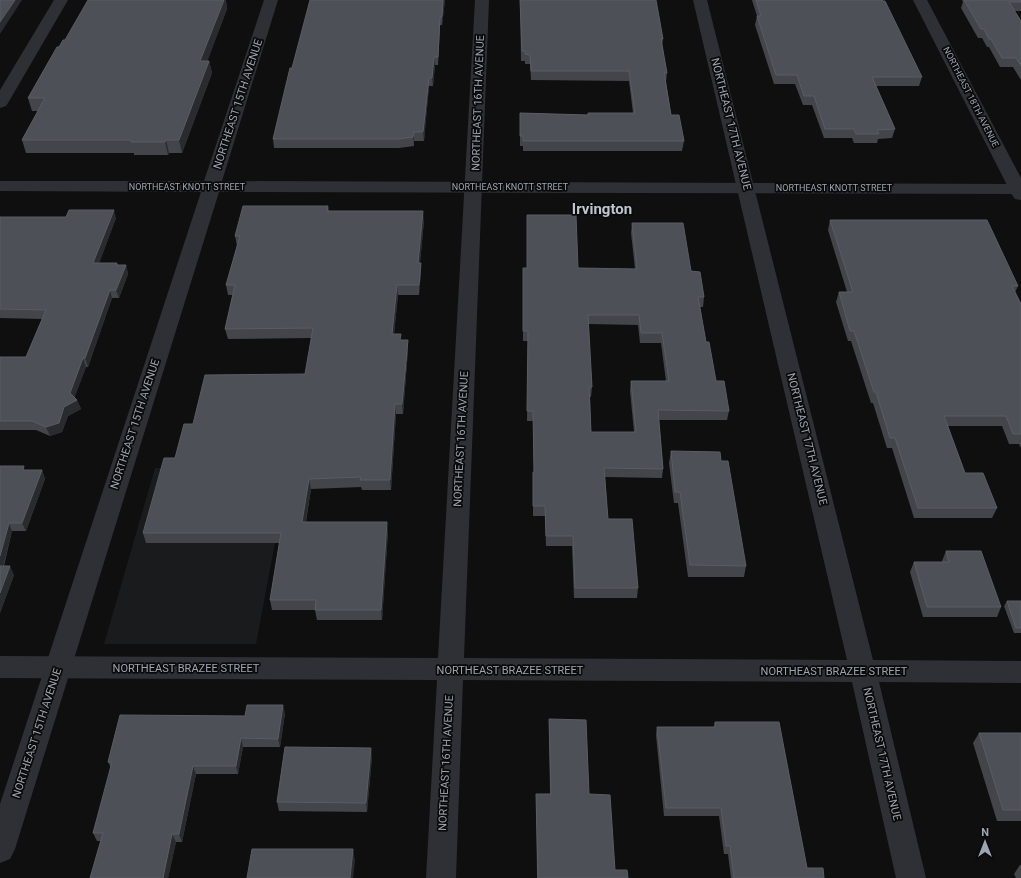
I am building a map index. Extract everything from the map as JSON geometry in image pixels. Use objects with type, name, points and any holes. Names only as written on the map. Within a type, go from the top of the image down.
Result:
[{"type":"street","points":[[0,103],[61,0]]},
{"type":"street","name":"NORTHEAST 15TH AVENUE","points":[[0,849],[271,0]]},
{"type":"street","name":"NORTHEAST 16TH AVENUE","points":[[441,878],[482,0]]},
{"type":"street","name":"NORTHEAST 17TH AVENUE","points":[[700,0],[911,878]]},
{"type":"street","name":"NORTHEAST 18TH AVENUE","points":[[920,0],[1020,191]]},
{"type":"street","name":"NORTHEAST KNOTT STREET","points":[[0,186],[746,188],[1020,191]]},
{"type":"street","name":"NORTHEAST BRAZEE STREET","points":[[0,667],[1021,672]]},
{"type":"shaded area","points":[[155,468],[289,468],[256,644],[104,644]]},
{"type":"building","points":[[0,0],[15,0],[0,22]]},
{"type":"building","points":[[88,0],[224,0],[200,61],[209,61],[179,140],[166,140],[165,142],[131,142],[131,140],[22,140],[45,98],[28,98],[57,47],[59,47],[63,40],[65,40]]},
{"type":"building","points":[[310,0],[443,0],[442,17],[440,17],[438,57],[434,57],[432,78],[429,78],[423,132],[414,132],[413,137],[398,139],[273,139],[290,68],[292,68]]},
{"type":"building","points":[[520,0],[656,0],[663,39],[661,39],[667,73],[664,73],[671,115],[679,115],[684,141],[523,141],[523,136],[520,136],[520,113],[588,115],[588,113],[635,113],[629,71],[531,71],[530,55],[525,54],[525,51],[522,51]]},
{"type":"building","points":[[756,0],[885,1],[922,77],[872,77],[895,129],[877,130],[879,134],[856,134],[854,129],[825,129],[814,96],[804,96],[797,75],[776,75],[757,16],[761,16]]},
{"type":"building","points":[[964,0],[1021,0],[1021,2],[1009,2],[1021,21],[1021,66],[1016,58],[1002,58],[984,29],[981,29]]},
{"type":"building","points":[[243,206],[328,206],[327,211],[423,211],[418,263],[421,263],[419,285],[397,285],[392,334],[401,334],[400,340],[408,340],[402,404],[395,404],[390,480],[360,480],[361,477],[309,479],[302,522],[387,522],[381,610],[315,610],[316,600],[270,600],[281,533],[143,533],[164,458],[175,458],[184,424],[193,424],[205,375],[305,374],[313,328],[225,329],[235,285],[226,285],[240,236],[235,236]]},
{"type":"building","points":[[69,210],[114,210],[93,263],[117,263],[116,265],[126,265],[116,290],[110,290],[85,358],[83,358],[70,393],[77,400],[64,407],[59,423],[46,427],[32,421],[0,421],[0,357],[26,357],[46,310],[0,309],[0,217],[66,217]]},
{"type":"building","points":[[527,215],[576,215],[578,268],[637,269],[632,223],[683,223],[691,271],[700,272],[704,297],[698,297],[706,342],[709,342],[716,381],[724,381],[729,411],[658,410],[663,469],[604,468],[608,519],[632,519],[638,588],[575,588],[573,536],[546,536],[545,506],[533,506],[533,411],[527,411],[528,331],[523,331],[523,268],[527,268]],"holes":[[[588,315],[639,315],[641,333],[662,333],[669,381],[631,381],[636,432],[591,432],[589,387],[592,387]]]},
{"type":"building","points":[[830,220],[987,220],[1018,286],[1012,286],[1021,304],[1021,434],[1013,434],[1006,416],[944,416],[965,473],[983,473],[997,508],[918,508],[895,438],[890,438],[876,392],[874,392],[854,331],[850,331],[839,292],[853,292]]},
{"type":"building","points":[[671,451],[720,452],[721,461],[728,461],[746,566],[690,565],[680,492],[675,492]]},
{"type":"building","points":[[0,466],[24,466],[23,470],[42,470],[22,523],[9,523],[0,556]]},
{"type":"building","points":[[946,551],[981,551],[1001,607],[927,607],[914,562],[949,562]]},
{"type":"building","points":[[0,566],[10,566],[0,593]]},
{"type":"building","points":[[1007,601],[1021,601],[1021,628],[1016,628]]},
{"type":"building","points":[[247,705],[283,705],[278,739],[241,738],[236,766],[193,766],[179,834],[172,834],[163,878],[90,878],[103,833],[93,833],[112,762],[108,762],[120,715],[245,716]]},
{"type":"building","points":[[549,719],[586,720],[589,794],[610,795],[615,870],[627,870],[628,878],[538,878],[536,794],[551,794]]},
{"type":"building","points":[[715,722],[779,722],[807,868],[823,868],[824,878],[734,878],[730,846],[726,846],[721,808],[666,808],[657,727],[715,727]]},
{"type":"building","points":[[979,733],[1021,733],[1021,810],[1003,810]]},
{"type":"building","points":[[285,747],[371,748],[366,803],[277,802]]},
{"type":"building","points":[[252,849],[353,849],[350,878],[247,878]]},
{"type":"district","name":"Irvington","points":[[602,209]]}]
